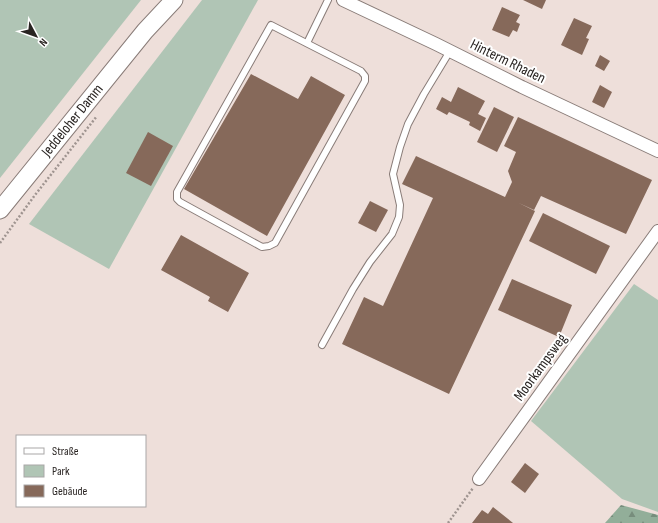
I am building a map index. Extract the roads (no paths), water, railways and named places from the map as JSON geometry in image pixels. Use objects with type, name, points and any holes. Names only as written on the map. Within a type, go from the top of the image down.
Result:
[{"type":"main road","name":"Jeddeloher Damm","points":[[145,31],[165,0]]},
{"type":"main road","name":"Jeddeloher Damm","points":[[0,210],[145,31],[174,0]]},
{"type":"street","name":"Hinterm Rhaden","points":[[343,0],[658,151]]},
{"type":"street","name":"Moorkampsweg","points":[[479,479],[658,231]]},
{"type":"lane","points":[[307,43],[328,0]]},
{"type":"lane","points":[[271,25],[307,43],[361,71],[365,76],[365,81],[275,244],[262,247],[180,202],[177,198],[176,192],[271,25]]},
{"type":"lane","points":[[322,345],[352,289],[370,262],[392,234],[399,217],[400,205],[393,174],[400,147],[408,124],[450,51]]}]
